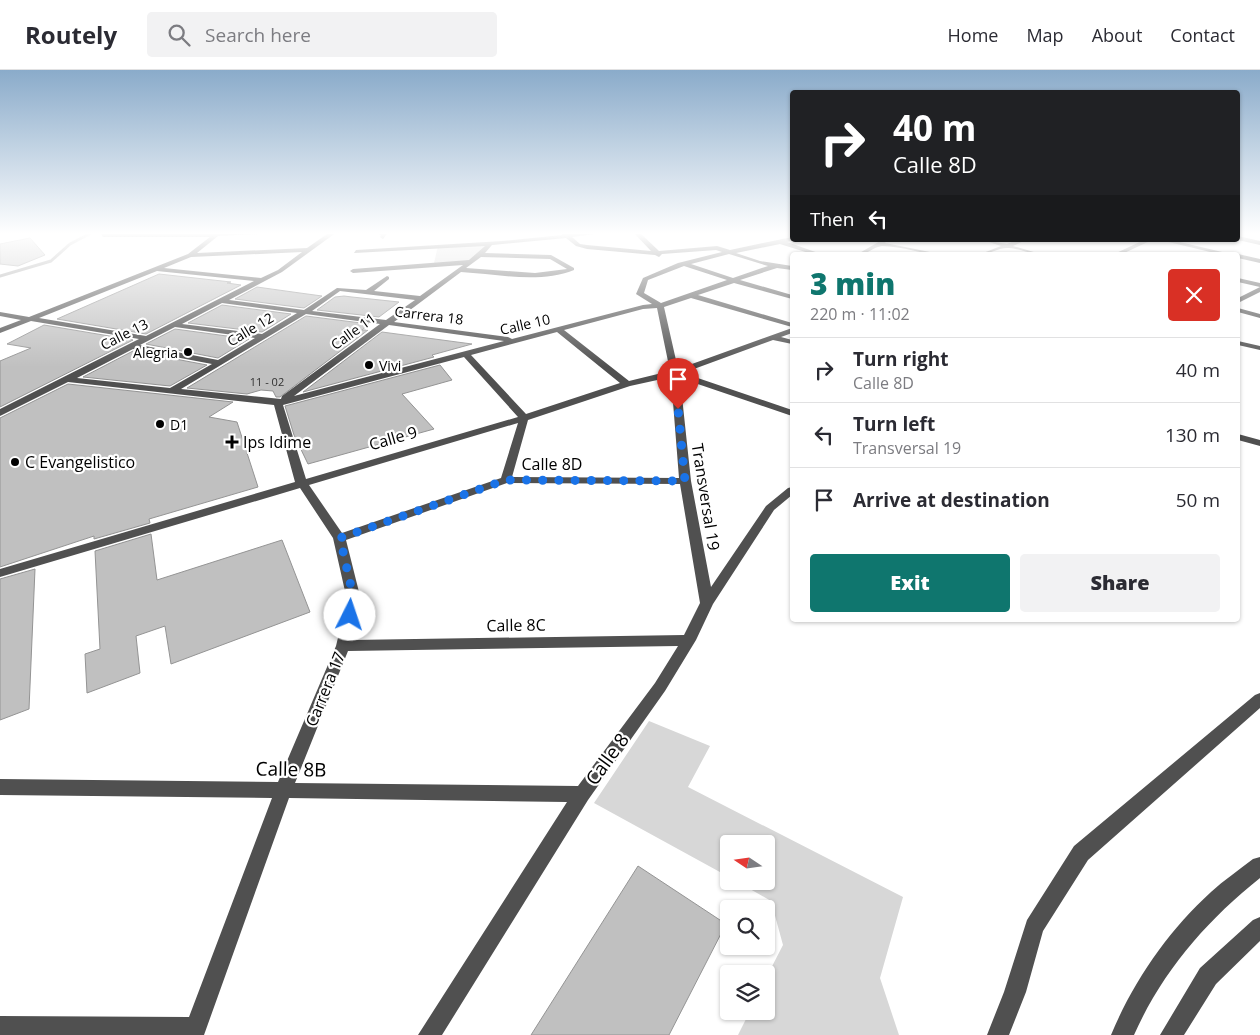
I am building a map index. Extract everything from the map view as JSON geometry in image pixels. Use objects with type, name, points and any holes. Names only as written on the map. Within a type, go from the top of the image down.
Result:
[{"type":"street","points":[[0,331],[132,277]]},
{"type":"street","points":[[235,277],[262,280]]},
{"type":"street","name":"Calle 13","points":[[0,413],[268,277]]},
{"type":"street","name":"Calle 11","points":[[278,403],[450,277]]},
{"type":"street","points":[[647,277],[641,287],[640,294],[660,306]]},
{"type":"street","points":[[724,277],[790,295]]},
{"type":"street","name":"Calle 10","points":[[278,403],[513,340],[559,330],[643,307],[660,306],[746,277]]},
{"type":"street","points":[[369,291],[387,278]]},
{"type":"street","points":[[1240,281],[1260,287]]},
{"type":"street","points":[[1240,300],[1260,287]]},
{"type":"street","name":"Calle 12","points":[[172,391],[222,363],[339,289],[369,291]]},
{"type":"street","points":[[369,291],[420,298]]},
{"type":"street","points":[[693,296],[790,323]]},
{"type":"street","name":"Carrera 18","points":[[222,301],[513,340]]},
{"type":"street","name":"Transversal 19","points":[[660,306],[675,373],[685,481],[707,603]]},
{"type":"street","points":[[1240,311],[1260,316]]},
{"type":"street","points":[[0,314],[146,338]]},
{"type":"street","points":[[174,324],[263,337]]},
{"type":"street","points":[[559,330],[627,384]]},
{"type":"street","name":"Calle 9","points":[[0,572],[524,418],[627,384],[675,373],[790,331]]},
{"type":"street","points":[[773,337],[790,341]]},
{"type":"street","points":[[1240,343],[1260,348]]},
{"type":"street","points":[[131,346],[222,363]]},
{"type":"street","points":[[466,353],[524,418],[506,480]]},
{"type":"street","points":[[675,373],[790,412]]},
{"type":"street","points":[[66,379],[278,403]]},
{"type":"street","name":"Carrera 17","points":[[194,1031],[283,790],[343,646],[354,600],[340,538],[301,482],[278,403]]},
{"type":"street","points":[[1240,437],[1260,442]]},
{"type":"street","name":"Calle 8D","points":[[340,538],[506,480],[685,481]]},
{"type":"street","name":"Calle 8","points":[[429,1035],[582,794],[660,687],[689,640],[707,603],[770,508],[790,492]]},
{"type":"street","name":"Calle 8C","points":[[343,646],[689,640]]},
{"type":"street","points":[[998,1035],[1015,992],[1034,927],[1082,853],[1260,699]]},
{"type":"street","name":"Calle 8B","points":[[0,787],[582,794]]},
{"type":"street","points":[[1122,1035],[1134,1006],[1158,969],[1184,937],[1213,904],[1260,866]]},
{"type":"street","points":[[1171,1035],[1208,976],[1260,927]]},
{"type":"street","points":[[0,1027],[194,1031]]},
{"type":"shaded area","points":[[649,721],[710,746],[688,787],[903,897],[880,978],[899,1035],[738,1035],[746,1020],[775,1020],[775,965],[773,965],[783,945],[775,916],[775,900],[769,900],[752,890],[775,890],[775,835],[720,835],[720,872],[594,803]]},
{"type":"building","points":[[152,277],[186,277],[231,282],[227,283],[241,285],[146,334],[57,319]]},
{"type":"building","points":[[257,287],[322,296],[304,308],[235,299]]},
{"type":"building","points":[[344,296],[399,302],[379,317],[317,310],[335,297]]},
{"type":"building","points":[[222,305],[291,314],[262,332],[188,323]]},
{"type":"building","points":[[306,316],[369,324],[362,330],[368,330],[280,397],[276,397],[273,391],[261,390],[247,394],[187,388]]},
{"type":"building","points":[[44,325],[133,340],[0,407],[0,361],[31,348],[7,344]]},
{"type":"building","points":[[175,329],[249,339],[218,358],[146,344]]},
{"type":"building","name":"Vivi","points":[[382,332],[472,344],[432,355],[434,357],[303,392]]},
{"type":"building","points":[[133,351],[207,365],[170,386],[83,377]]},
{"type":"building","points":[[440,365],[452,380],[402,394],[434,429],[308,464],[294,435],[285,406]]},
{"type":"building","points":[[68,384],[233,402],[209,417],[237,422],[258,487],[149,519],[150,523],[94,539],[94,536],[0,567],[0,418]]},
{"type":"building","points":[[151,534],[157,580],[282,540],[310,612],[171,664],[165,626],[136,636],[140,673],[87,693],[85,654],[100,649],[95,551]]},
{"type":"building","points":[[35,569],[29,709],[0,720],[0,579]]},
{"type":"building","points":[[638,866],[720,920],[720,936],[669,1035],[531,1035]]},
{"type":"place","name":"Alegria","points":[[188,352]]},
{"type":"place","name":"Vivi","points":[[369,365]]},
{"type":"place","name":"D1","points":[[160,424]]},
{"type":"place","name":"Ips Idime","points":[[232,442]]},
{"type":"place","name":"C Evangelistico","points":[[15,462]]},
{"type":"route","points":[[350,615],[354,600],[340,538],[506,480],[685,481],[678,409]]}]
